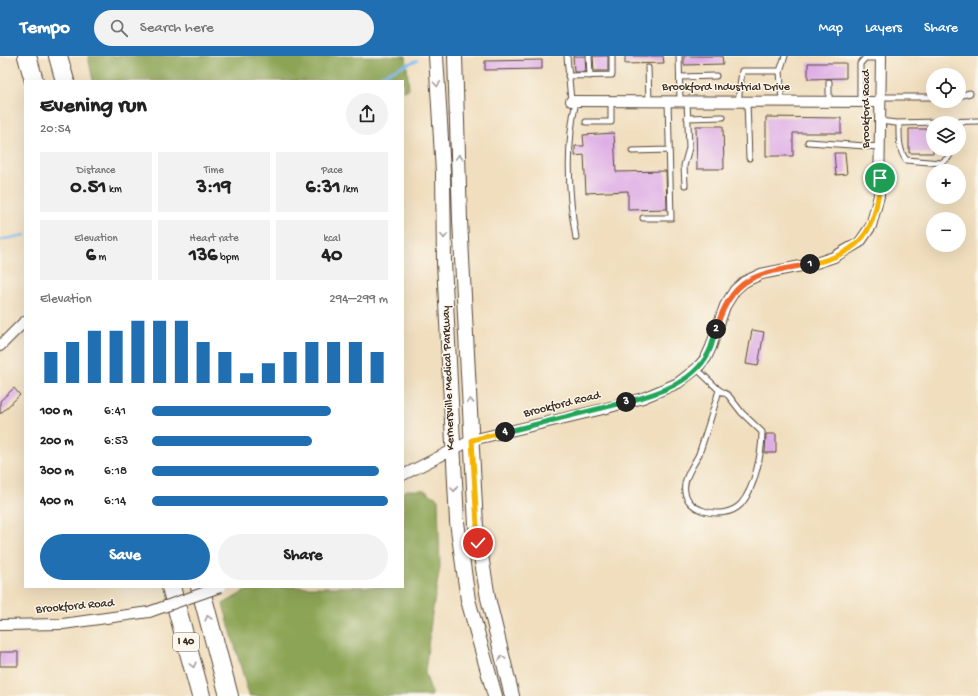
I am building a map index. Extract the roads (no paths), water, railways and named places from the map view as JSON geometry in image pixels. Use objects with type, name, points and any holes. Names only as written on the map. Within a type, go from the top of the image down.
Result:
[{"type":"highway","points":[[59,56],[65,80]]},
{"type":"highway","points":[[28,58],[34,80]]},
{"type":"highway","name":"I 40","points":[[171,588],[201,696]]},
{"type":"highway","name":"I 40","points":[[200,588],[229,696]]},
{"type":"main road","name":"Kernersville Medical Parkway","points":[[436,56],[456,515],[462,571],[475,631],[495,696]]},
{"type":"main road","name":"Kernersville Medical Parkway","points":[[455,56],[460,196],[478,543],[488,598],[512,696]]},
{"type":"main road","points":[[443,197],[460,196]]},
{"type":"street","name":"Brookford Road","points":[[404,475],[472,440],[643,398],[678,383],[697,369],[711,347],[725,306],[735,290],[744,282],[761,274],[816,263],[834,257],[851,248],[865,236],[876,211],[879,196],[880,57]]},
{"type":"street","name":"Brookford Industrial Drive","points":[[574,101],[860,102],[880,99]]},
{"type":"street","points":[[0,346],[24,322]]},
{"type":"street","name":"Brookford Road","points":[[0,625],[63,624],[149,612],[217,588]]},
{"type":"lane","points":[[567,56],[568,76],[574,101],[569,148],[572,212],[576,238]]},
{"type":"lane","points":[[589,56],[590,76]]},
{"type":"lane","points":[[568,76],[612,75],[612,56]]},
{"type":"lane","points":[[679,56],[680,77],[683,102],[687,118],[689,148],[684,166],[685,185]]},
{"type":"lane","points":[[782,102],[780,71],[785,56]]},
{"type":"lane","points":[[860,102],[860,64],[865,58],[880,57]]},
{"type":"lane","points":[[648,68],[649,101]]},
{"type":"lane","points":[[749,158],[742,102],[742,72],[780,71]]},
{"type":"lane","points":[[680,77],[716,76]]},
{"type":"lane","points":[[828,82],[829,102]]},
{"type":"lane","points":[[966,94],[970,93]]},
{"type":"lane","points":[[880,99],[926,97]]},
{"type":"lane","points":[[586,122],[611,122],[611,101]]},
{"type":"lane","points":[[643,218],[671,218],[668,102]]},
{"type":"lane","points":[[687,118],[723,117]]},
{"type":"lane","points":[[880,121],[926,123]]},
{"type":"lane","points":[[966,122],[978,121]]},
{"type":"lane","points":[[899,123],[899,138],[902,154],[906,160],[941,163],[949,156]]},
{"type":"lane","points":[[808,142],[880,147]]},
{"type":"lane","points":[[632,151],[669,150]]},
{"type":"lane","points":[[697,369],[719,390],[728,395],[742,413],[762,432],[762,449],[750,486],[741,504],[729,513],[717,514],[707,513],[694,506],[687,497],[685,484],[698,455],[719,390]]},
{"type":"waterway","points":[[370,80],[417,60]]},
{"type":"waterway","points":[[0,240],[24,235]]}]
